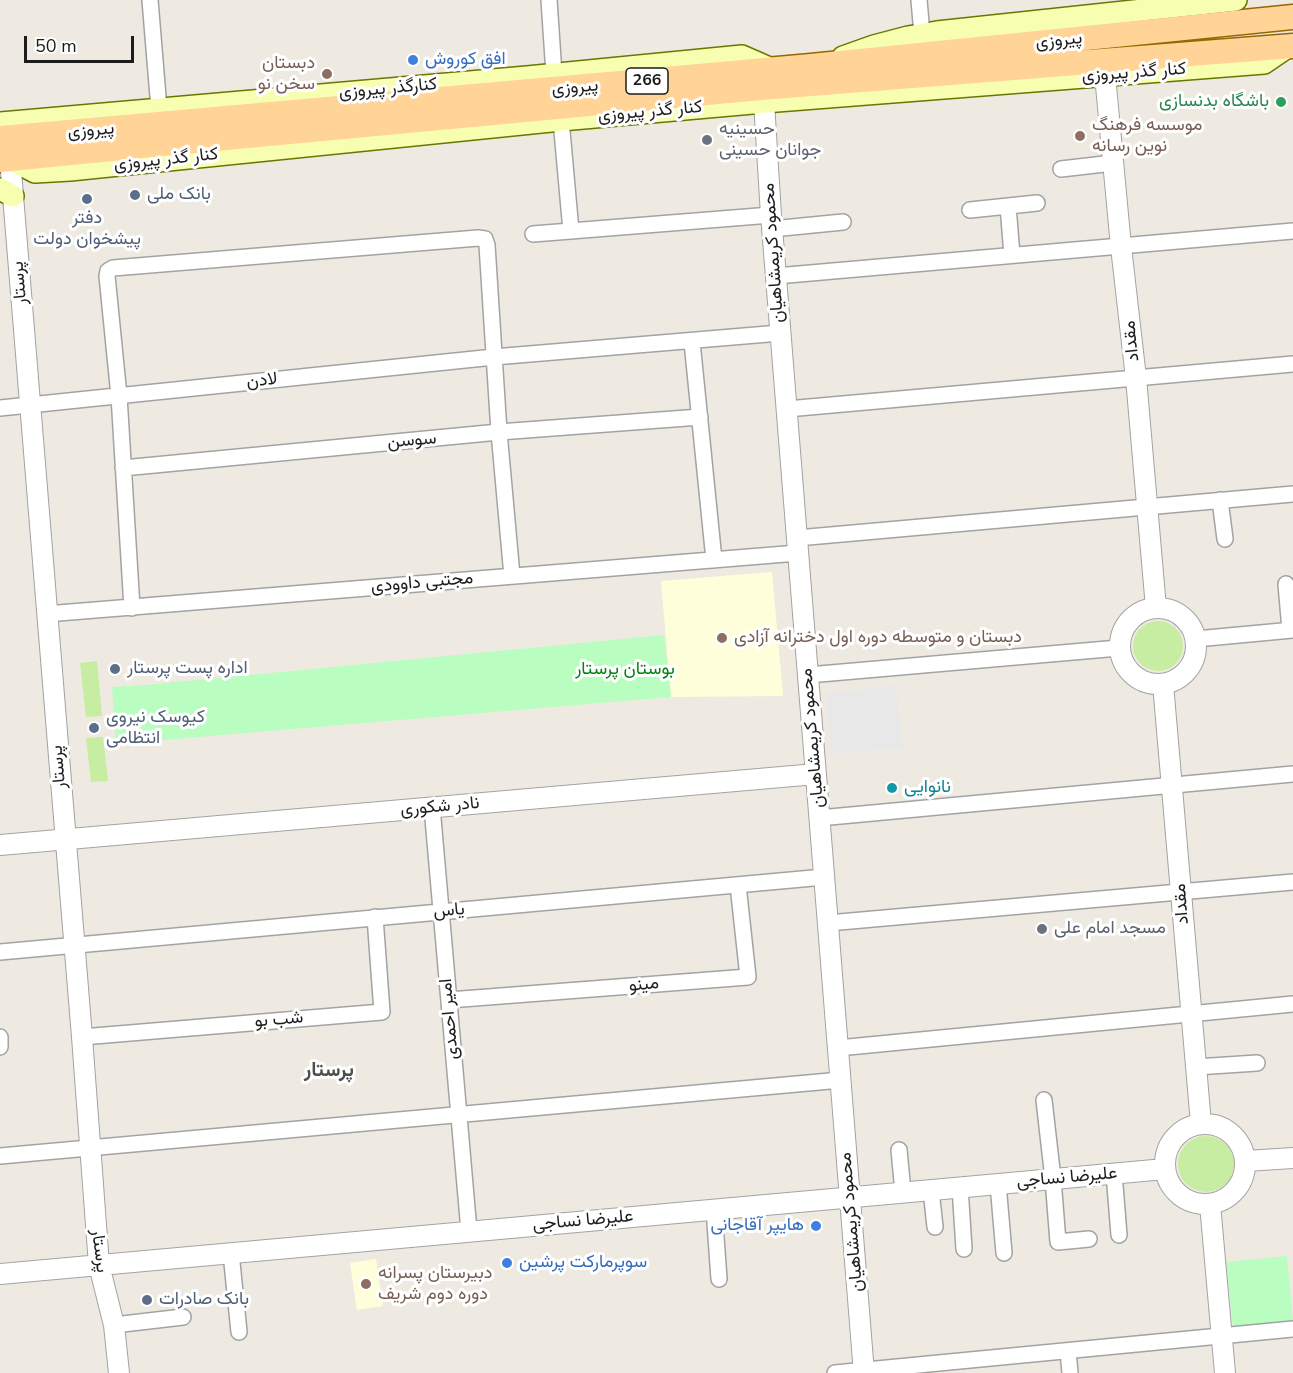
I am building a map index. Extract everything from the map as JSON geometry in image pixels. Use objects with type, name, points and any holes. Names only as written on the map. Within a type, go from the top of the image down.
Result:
[{"type":"main road","points":[[820,65],[874,46],[922,34],[1236,0]]},
{"type":"main road","name":"پیروزی","points":[[3,144],[250,117],[774,70],[1293,17]]},
{"type":"main road","name":"پیروزی","points":[[3,144],[554,114],[760,88],[1291,46]]},
{"type":"main road","name":"کنار گذر پیروزی","points":[[554,114],[764,102],[1264,63],[1291,46]]},
{"type":"main road","name":"کنارگذر پیروزی","points":[[3,144],[159,109],[742,56],[774,70]]},
{"type":"main road","points":[[250,117],[308,96]]},
{"type":"street","points":[[150,0],[159,109]]},
{"type":"street","points":[[549,0],[554,74]]},
{"type":"street","points":[[919,0],[922,34]]},
{"type":"street","name":"مقداد","points":[[1105,75],[1136,378],[1156,608]]},
{"type":"street","name":"محمود کریمشاهیان","points":[[764,102],[771,222],[864,1372]]},
{"type":"street","points":[[554,114],[571,231]]},
{"type":"street","name":"پرستار","points":[[3,144],[6,193],[29,405],[99,1265],[114,1325],[119,1373]]},
{"type":"street","points":[[1061,169],[1113,164]]},
{"type":"street","points":[[970,210],[1037,202]]},
{"type":"street","points":[[1008,206],[1012,255]]},
{"type":"street","points":[[533,234],[771,222],[843,222]]},
{"type":"street","points":[[776,276],[1293,231]]},
{"type":"street","points":[[132,608],[119,396],[107,276],[108,271],[113,267],[485,239],[512,576]]},
{"type":"street","name":"لادن","points":[[0,408],[494,357],[780,333]]},
{"type":"street","points":[[692,342],[714,560]]},
{"type":"street","points":[[787,409],[1293,364]]},
{"type":"street","name":"سوسن","points":[[123,468],[499,432],[700,417]]},
{"type":"street","name":"مجتبی داوودی","points":[[46,614],[714,560],[797,545],[1147,506],[1293,494]]},
{"type":"street","points":[[1220,500],[1225,539]]},
{"type":"street","points":[[1196,639],[1292,630],[1286,584]]},
{"type":"street","points":[[1156,608],[1177,613],[1186,620],[1196,639],[1196,652],[1185,674],[1175,681],[1163,684],[1150,684],[1138,680],[1122,660],[1119,648],[1126,625],[1134,616],[1144,610],[1156,608]]},
{"type":"street","points":[[808,675],[1119,648]]},
{"type":"street","name":"مقداد","points":[[1163,684],[1201,1124]]},
{"type":"street","name":"نادر شکوری","points":[[0,845],[816,774]]},
{"type":"street","points":[[819,818],[1293,774]]},
{"type":"street","name":"امیر احمدی","points":[[432,807],[469,1232]]},
{"type":"street","name":"یاس","points":[[0,952],[824,877]]},
{"type":"street","points":[[828,923],[1293,882]]},
{"type":"street","name":"مینو","points":[[449,1000],[748,977],[738,885]]},
{"type":"street","name":"شب بو","points":[[82,1037],[382,1011],[375,917]]},
{"type":"street","points":[[838,1048],[1293,1004]]},
{"type":"street","points":[[0,1037],[0,1047]]},
{"type":"street","points":[[1196,1066],[1257,1063]]},
{"type":"street","points":[[0,1156],[841,1080]]},
{"type":"street","points":[[1044,1100],[1058,1242],[1089,1239]]},
{"type":"street","points":[[1201,1124],[1214,1125],[1226,1130],[1236,1138],[1243,1149],[1246,1161],[1245,1173],[1236,1190],[1222,1201],[1210,1204],[1197,1204],[1185,1199],[1168,1181],[1165,1169],[1170,1144],[1183,1131],[1201,1124]]},
{"type":"street","points":[[898,1150],[903,1192]]},
{"type":"street","points":[[1246,1161],[1293,1158]]},
{"type":"street","name":"علیرضا نساجی","points":[[0,1274],[1165,1169]]},
{"type":"street","points":[[1114,1173],[1119,1235]]},
{"type":"street","points":[[998,1184],[1004,1253]]},
{"type":"street","points":[[960,1187],[964,1249]]},
{"type":"street","points":[[931,1190],[934,1227]]},
{"type":"street","points":[[1210,1204],[1225,1373]]},
{"type":"street","points":[[714,1209],[719,1279]]},
{"type":"street","points":[[231,1253],[239,1332]]},
{"type":"street","points":[[114,1325],[183,1317]]},
{"type":"street","points":[[834,1373],[864,1372],[1293,1329]]},
{"type":"street","points":[[1068,1351],[1070,1373]]},
{"type":"shaded area","name":"دبستان و متوسطه دوره اول دخترانه آزادی","points":[[772,572],[783,696],[671,697],[661,581]]},
{"type":"shaded area","points":[[896,686],[902,748],[831,754],[826,693]]},
{"type":"shaded area","name":"دبیرستان پسرانه دوره دوم شریف","points":[[376,1259],[383,1306],[357,1310],[350,1263]]},
{"type":"green space","points":[[1153,621],[1163,621],[1176,628],[1183,641],[1183,651],[1176,664],[1163,671],[1153,671],[1144,667],[1137,660],[1133,651],[1133,641],[1137,632],[1144,625]]},
{"type":"green space","name":"بوستان پرستار","points":[[664,635],[671,697],[116,744],[112,687]]},
{"type":"green space","points":[[97,661],[102,716],[86,717],[80,663]]},
{"type":"green space","points":[[103,737],[108,781],[91,782],[86,738]]},
{"type":"green space","points":[[1201,1136],[1211,1136],[1226,1144],[1232,1153],[1234,1164],[1232,1175],[1226,1184],[1211,1192],[1201,1192],[1190,1187],[1183,1180],[1178,1169],[1178,1159],[1183,1148],[1190,1141]]},
{"type":"green space","points":[[1287,1256],[1293,1321],[1233,1327],[1226,1262]]},
{"type":"place","name":"افق کوروش","points":[[413,60]]},
{"type":"place","name":"دبستان سخن نو","points":[[327,74]]},
{"type":"place","name":"باشگاه بدنسازی","points":[[1281,102]]},
{"type":"place","name":"موسسه فرهنگ نوین رسانه","points":[[1080,136]]},
{"type":"place","name":"حسینیه جوانان حسینی","points":[[707,140]]},
{"type":"place","name":"بانک ملی","points":[[135,195]]},
{"type":"place","name":"دفتر پیشخوان دولت","points":[[87,199]]},
{"type":"place","name":"دبستان و متوسطه دوره اول دخترانه آزادی","points":[[722,638]]},
{"type":"place","name":"اداره پست پرستار","points":[[115,669]]},
{"type":"place","name":"کیوسک نیروی انتظامی","points":[[94,728]]},
{"type":"place","name":"نانوایی","points":[[892,788]]},
{"type":"place","name":"مسجد امام علی","points":[[1042,929]]},
{"type":"place","name":"هایپر آقاجانی","points":[[816,1226]]},
{"type":"place","name":"سوپرمارکت پرشین","points":[[507,1263]]},
{"type":"place","name":"دبیرستان پسرانه دوره دوم شریف","points":[[366,1284]]},
{"type":"place","name":"بانک صادرات","points":[[147,1300]]},
{"type":"district","name":"پرستار","points":[[329,1071]]}]
